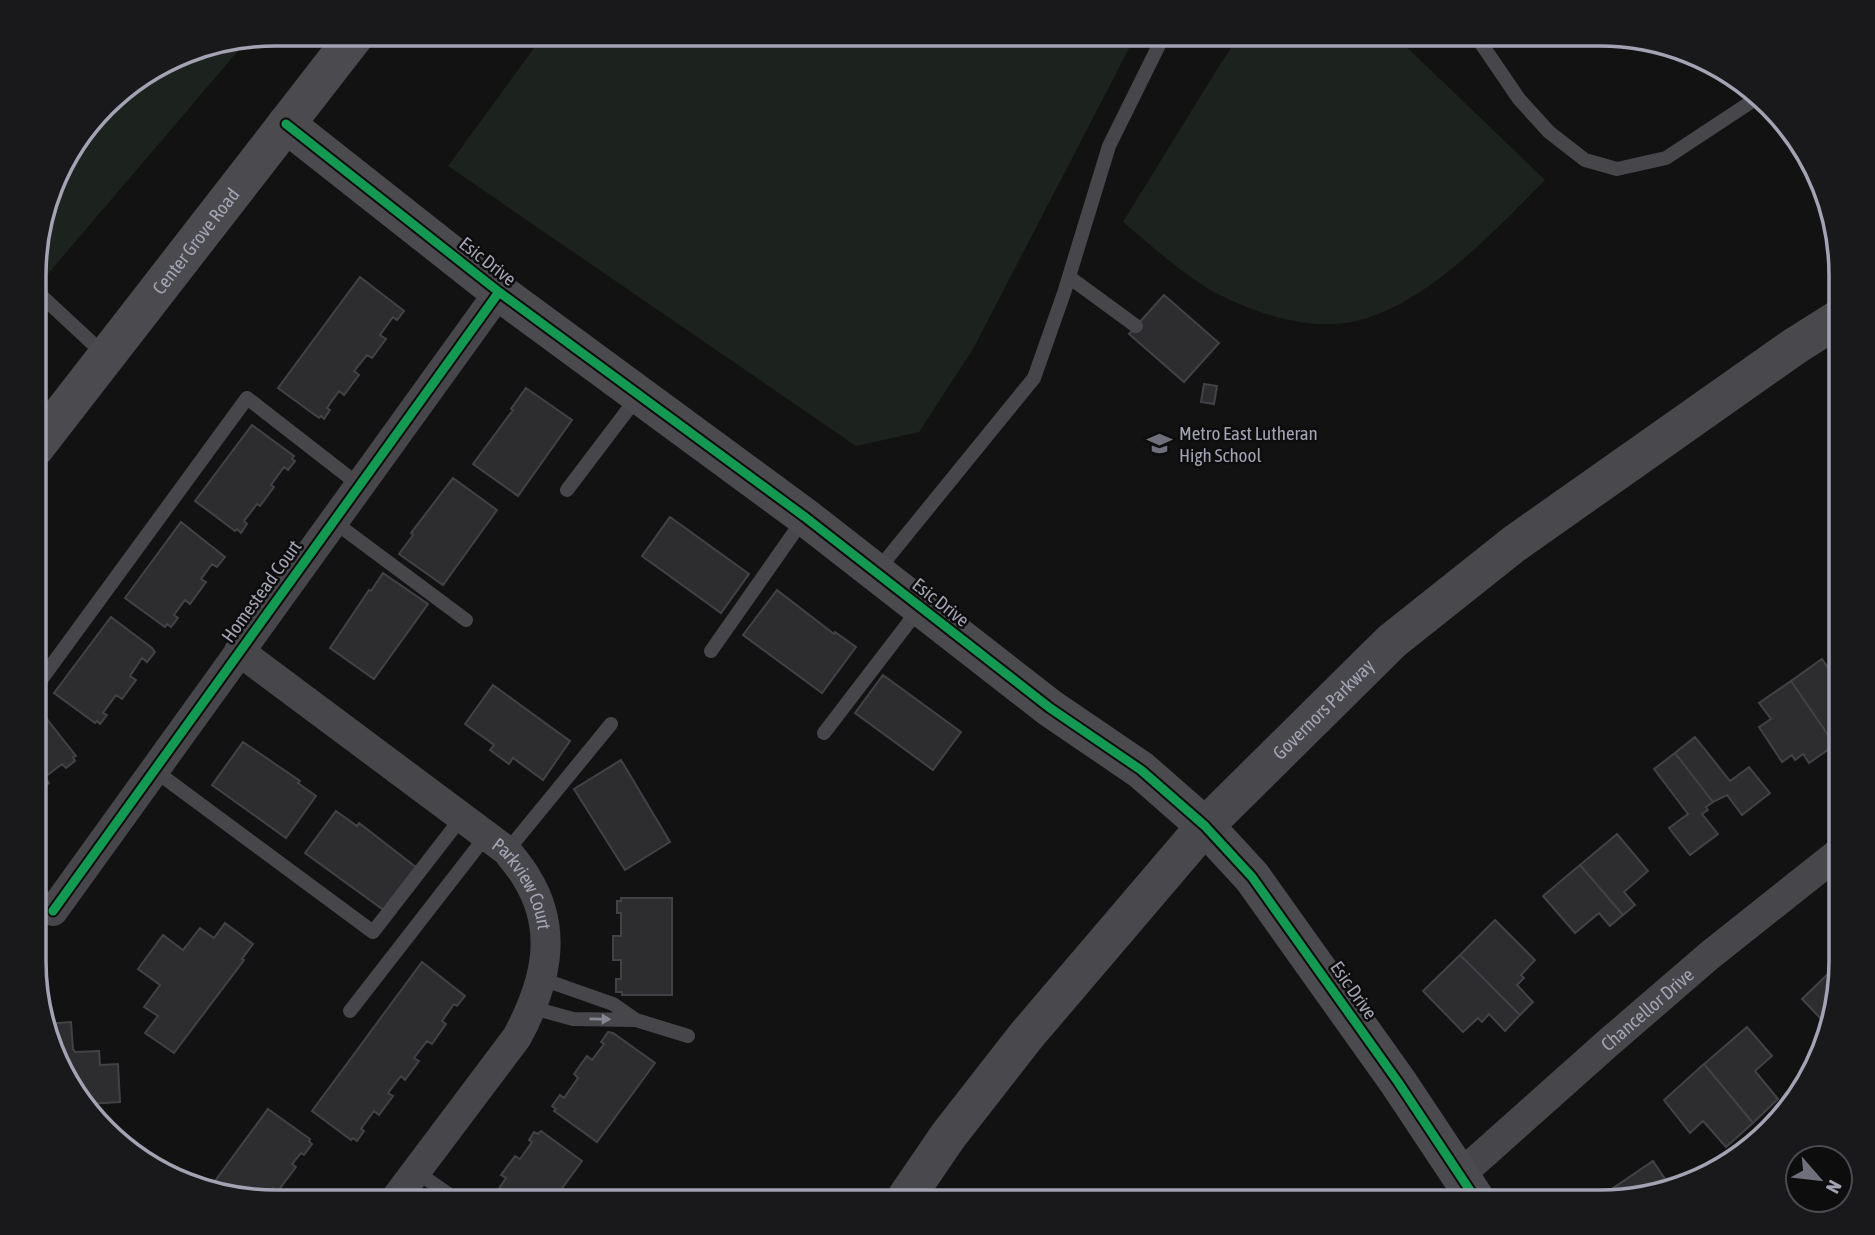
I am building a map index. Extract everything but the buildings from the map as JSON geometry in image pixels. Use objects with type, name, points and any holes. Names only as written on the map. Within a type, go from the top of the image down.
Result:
[{"type":"main road","name":"Governors Parkway","points":[[912,1190],[948,1136],[1026,1036],[1205,826],[1392,641],[1514,544],[1794,346],[1829,324]]},
{"type":"street","name":"Center Grove Road","points":[[46,434],[347,46]]},
{"type":"street","name":"Esic Drive","points":[[286,124],[499,292],[805,517],[1050,708],[1141,770],[1205,826],[1252,877],[1398,1082],[1469,1188]]},
{"type":"street","name":"Homestead Court","points":[[46,907],[154,769],[499,292]]},
{"type":"street","name":"Parkview Court","points":[[239,651],[496,843],[527,878],[541,909],[546,943],[545,968],[533,1008],[517,1037],[415,1171],[404,1190]]},
{"type":"street","name":"Chancellor Drive","points":[[1469,1188],[1608,1043],[1736,933],[1829,860]]},
{"type":"lane","points":[[875,573],[1034,378],[1069,277],[1109,146],[1159,46]]},
{"type":"lane","points":[[1483,46],[1519,99],[1549,132],[1585,160],[1617,169],[1666,158],[1752,102]]},
{"type":"lane","points":[[1069,277],[1136,326]]},
{"type":"lane","points":[[46,300],[106,356]]},
{"type":"lane","points":[[567,489],[640,394]]},
{"type":"lane","points":[[46,673],[247,398],[359,485]]},
{"type":"lane","points":[[711,651],[805,517]]},
{"type":"lane","points":[[333,521],[466,620]]},
{"type":"lane","points":[[824,733],[919,608]]},
{"type":"lane","points":[[349,1011],[496,843],[611,724]]},
{"type":"lane","points":[[154,769],[373,932],[462,817]]},
{"type":"lane","points":[[542,979],[613,1004],[636,1020]]},
{"type":"lane","points":[[533,1008],[573,1019],[636,1020],[688,1035]]},
{"type":"lane","points":[[415,1171],[442,1190]]},
{"type":"shaded area","points":[[536,46],[1130,46],[973,349],[919,432],[856,446],[448,166]]},
{"type":"shaded area","points":[[1233,46],[1406,46],[1545,180],[1464,258],[1419,293],[1395,307],[1370,317],[1331,324],[1291,320],[1252,309],[1204,286],[1123,222]]},
{"type":"shaded area","points":[[241,48],[46,276],[47,244],[58,201],[76,160],[93,135],[123,102],[160,76],[215,53]]},
{"type":"cycle path","points":[[286,124],[499,292],[805,517],[1050,708],[1141,770],[1205,826],[1252,877],[1398,1082],[1469,1189]]},
{"type":"cycle path","points":[[53,911],[499,292]]},
{"type":"place","name":"Metro East Lutheran High School","points":[[1159,444]]}]
